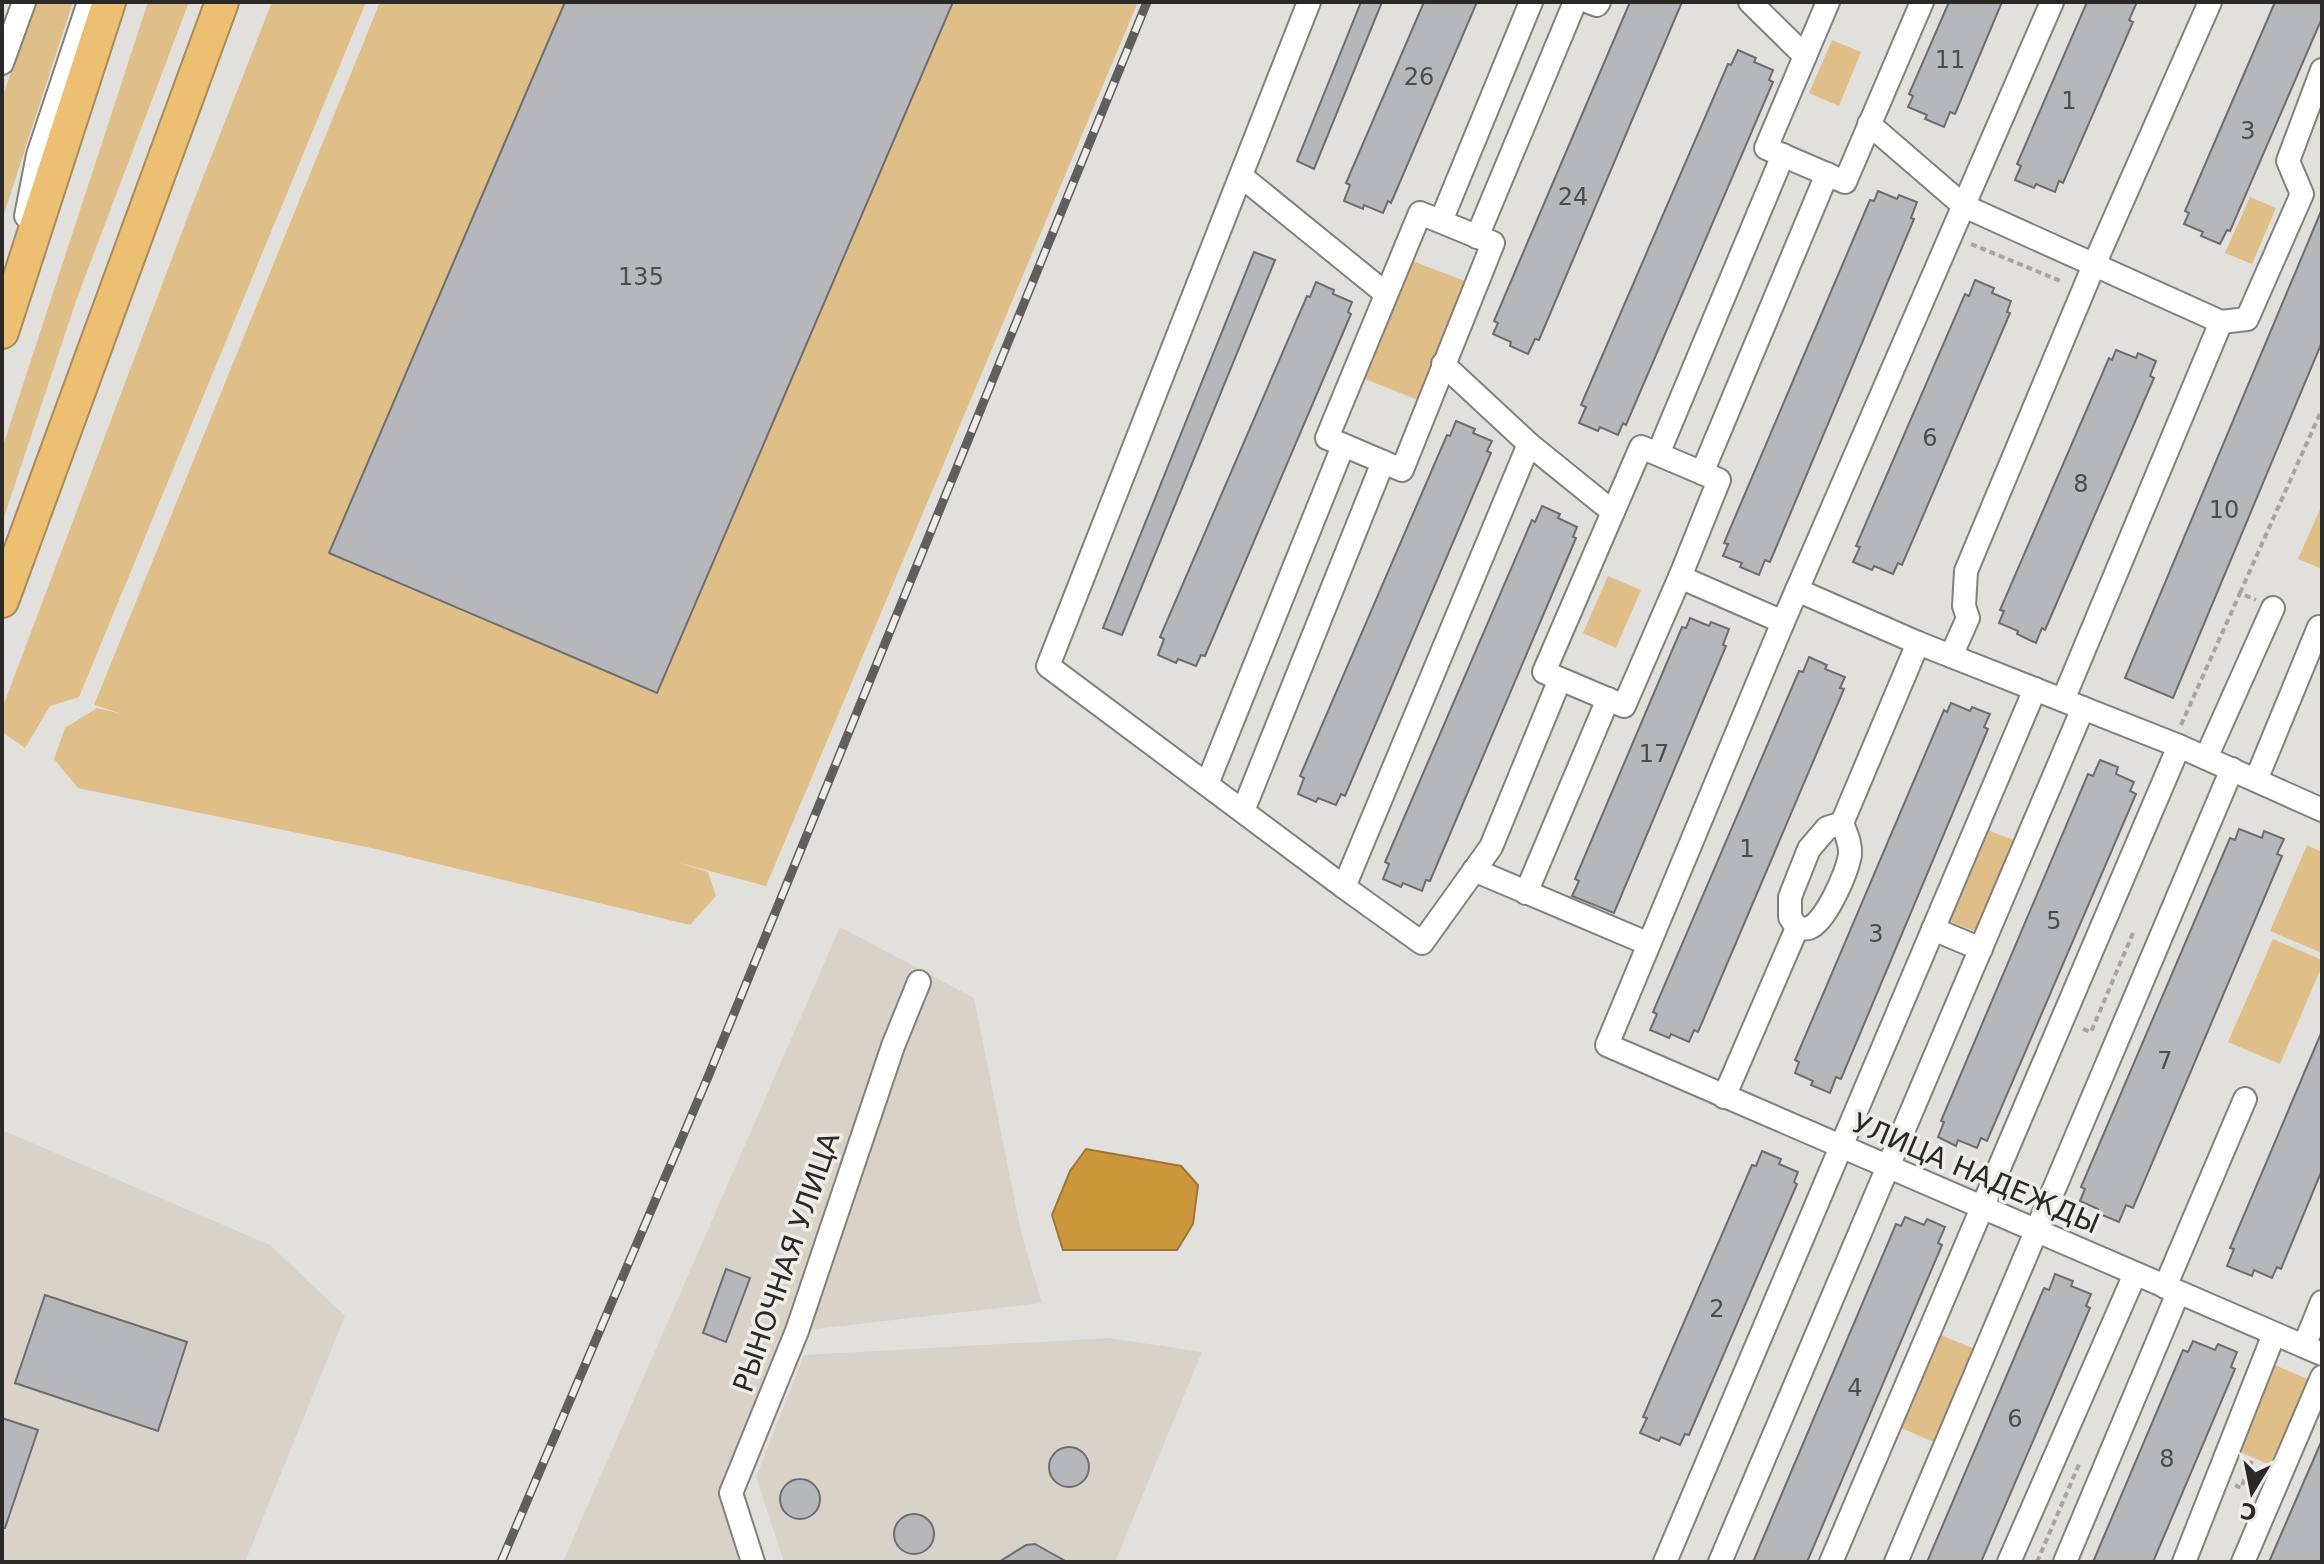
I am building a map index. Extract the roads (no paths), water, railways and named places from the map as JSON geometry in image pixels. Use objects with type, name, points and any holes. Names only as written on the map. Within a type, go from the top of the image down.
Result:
[{"type":"highway","points":[[3,328],[109,2]]},
{"type":"highway","points":[[2,601],[222,2]]},
{"type":"street","points":[[2,63],[24,2]]},
{"type":"street","points":[[3,328],[38,155],[89,2]]},
{"type":"street","points":[[1309,2],[1048,666],[1422,943],[1491,847],[1560,679]]},
{"type":"street","points":[[1441,221],[1531,2]]},
{"type":"street","points":[[1477,237],[1575,2]]},
{"type":"street","points":[[1589,2],[1597,5],[1599,2]]},
{"type":"street","points":[[1750,2],[1805,56]]},
{"type":"street","points":[[1828,2],[1766,148],[1845,182],[1922,2]]},
{"type":"street","points":[[1474,870],[1649,944],[1783,622],[2052,2]]},
{"type":"street","points":[[1951,656],[1968,618],[1964,606],[1966,571],[2094,265],[2210,2]]},
{"type":"street","points":[[1869,124],[1964,206],[2221,322],[2247,319],[2302,194],[2288,161],[2322,70]]},
{"type":"street","points":[[1658,454],[1783,155]]},
{"type":"street","points":[[1702,473],[1827,174]]},
{"type":"street","points":[[1241,176],[1385,293]]},
{"type":"street","points":[[1420,213],[1441,221],[1493,243],[1402,470],[1327,438],[1420,213]]},
{"type":"street","points":[[1720,1562],[1981,949],[2221,322]]},
{"type":"street","points":[[1443,364],[1529,444],[1613,512]]},
{"type":"street","points":[[1344,887],[1529,444]]},
{"type":"street","points":[[1207,784],[1343,446]]},
{"type":"street","points":[[1641,447],[1702,473],[1719,480],[1624,706],[1544,672],[1641,447]]},
{"type":"street","points":[[1243,811],[1383,462]]},
{"type":"street","points":[[1680,577],[1783,622]]},
{"type":"street","points":[[1797,590],[1918,643],[2176,745],[2322,810]]},
{"type":"street","points":[[2206,758],[2273,608]]},
{"type":"street","points":[[2256,780],[2319,627],[2322,628]]},
{"type":"street","points":[[1797,928],[1808,929],[1821,921],[1829,908],[1850,856],[1849,841],[1842,823],[1918,643]]},
{"type":"street","points":[[1665,1562],[2035,689]]},
{"type":"street","points":[[1526,893],[1608,699]]},
{"type":"street","points":[[1831,1562],[1984,1209],[2176,745]]},
{"type":"street","points":[[1896,1562],[2232,769]]},
{"type":"street","points":[[1797,928],[1790,917],[1790,897],[1809,849],[1827,828],[1842,823]]},
{"type":"street","points":[[1724,1097],[1797,928]]},
{"type":"street","points":[[1933,929],[1981,949]]},
{"type":"street","name":"УЛИЦА НАДЕЖДЫ","points":[[1649,944],[1607,1045],[2313,1350]]},
{"type":"street","name":"РЫНОЧНАЯ УЛИЦА","points":[[753,1562],[731,1493],[797,1331],[873,1104],[919,982]]},
{"type":"street","points":[[2065,1562],[2245,1099]]},
{"type":"street","points":[[2009,1562],[2135,1274]]},
{"type":"street","points":[[2313,1350],[2322,1302]]},
{"type":"street","points":[[2184,1562],[2274,1334]]},
{"type":"street","points":[[2243,1562],[2322,1377]]},
{"type":"railway","points":[[501,1562],[708,1077],[1147,2]]}]
